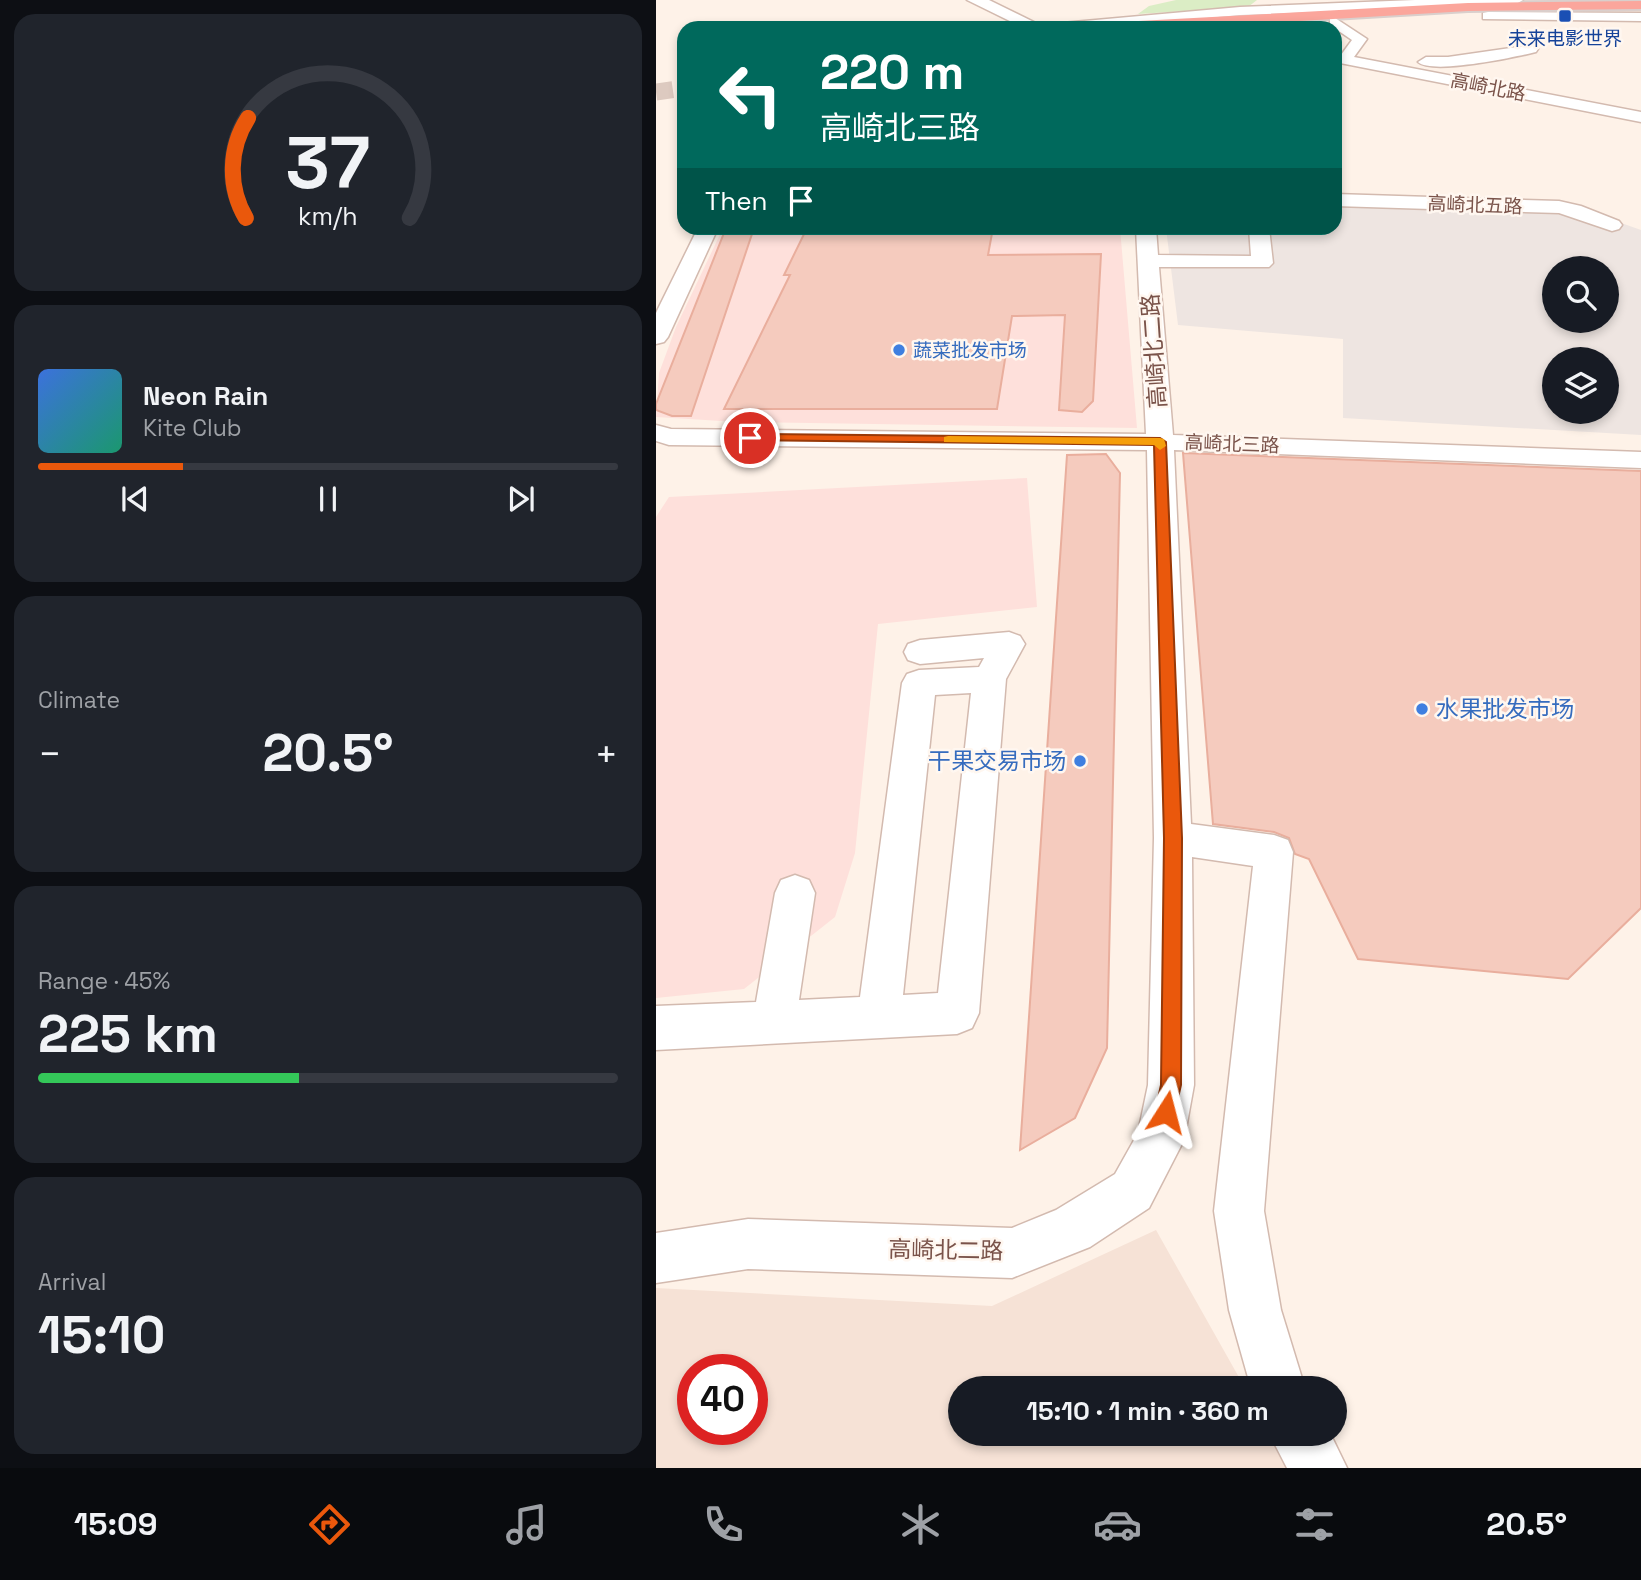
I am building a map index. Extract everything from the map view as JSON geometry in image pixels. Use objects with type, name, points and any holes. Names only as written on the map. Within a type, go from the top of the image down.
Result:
[{"type":"highway","points":[[1464,6],[1635,3]]},
{"type":"highway","points":[[1218,21],[1415,9],[1635,3]]},
{"type":"highway","points":[[1464,6],[1641,15]]},
{"type":"highway","points":[[1298,21],[1421,14],[1585,11]]},
{"type":"street","points":[[1342,21],[1516,0]]},
{"type":"street","points":[[981,1],[1022,21]]},
{"type":"street","points":[[1125,21],[1240,11],[1464,6],[1641,15]]},
{"type":"street","points":[[1036,8],[1036,21]]},
{"type":"street","points":[[1342,27],[1360,39],[1343,57]]},
{"type":"street","points":[[1343,57],[1448,62],[1531,49]]},
{"type":"street","name":"高崎北路","points":[[1343,57],[1641,117]]},
{"type":"street","name":"高崎北五路","points":[[1342,200],[1559,207],[1612,225]]},
{"type":"street","points":[[656,337],[705,235]]},
{"type":"street","points":[[1147,244],[1262,263],[1260,235]]},
{"type":"street","name":"高崎北二路","points":[[656,1258],[748,1244],[1012,1253],[1072,1228],[1132,1191],[1160,1140],[1171,1085],[1179,590],[1160,442],[1147,244]]},
{"type":"street","name":"高崎北三路","points":[[656,433],[669,437],[1160,442],[1641,460]]},
{"type":"street","points":[[656,1028],[957,1013],[989,679],[1009,645],[920,652]]},
{"type":"street","points":[[879,1017],[919,683],[989,679]]},
{"type":"street","points":[[1173,838],[1274,852],[1239,1211],[1255,1310],[1274,1376]]},
{"type":"street","points":[[774,1022],[795,893]]},
{"type":"street","points":[[1305,1446],[1319,1468]]},
{"type":"shaded area","points":[[1342,206],[1593,213],[1641,230],[1641,435],[1343,418],[1343,339],[1178,325],[1167,235],[1342,235]]},
{"type":"shaded area","name":"蔬菜批发市场","points":[[720,235],[1121,235],[1137,428],[738,422],[656,417],[659,373],[676,327]]},
{"type":"shaded area","points":[[1027,478],[1037,607],[878,624],[855,853],[835,917],[744,989],[656,998],[656,517],[669,497]]},
{"type":"shaded area","points":[[1156,1230],[1238,1376],[948,1376],[948,1446],[1280,1446],[1296,1468],[656,1468],[656,1288],[992,1306]]},
{"type":"green space","points":[[1176,0],[1257,0],[1248,7],[1138,14],[1149,6]]},
{"type":"building","points":[[723,235],[752,235],[691,416],[672,416],[656,410],[656,404]]},
{"type":"building","points":[[804,235],[992,235],[988,255],[1101,254],[1093,401],[1082,412],[1059,410],[1065,315],[1012,316],[997,409],[724,409],[790,275],[784,275]]},
{"type":"building","name":"水果批发市场","points":[[1183,453],[1641,471],[1641,908],[1568,979],[1358,959],[1309,859],[1295,854],[1289,838],[1274,832],[1213,824]]},
{"type":"building","name":"干果交易市场","points":[[1106,454],[1120,473],[1107,1048],[1075,1118],[1020,1150],[1067,455]]},
{"type":"tunnel","points":[[656,92],[677,89]]},
{"type":"slow traffic","points":[[948,440],[1160,442],[1160,446]]},
{"type":"place","name":"未来电影世界","points":[[1565,16]]},
{"type":"place","name":"蔬菜批发市场","points":[[899,350]]},
{"type":"place","name":"水果批发市场","points":[[1422,709]]},
{"type":"place","name":"干果交易市场","points":[[1080,761]]},
{"type":"route","points":[[750,438],[1160,442],[1173,838],[1171,1085],[1166,1112]]}]
